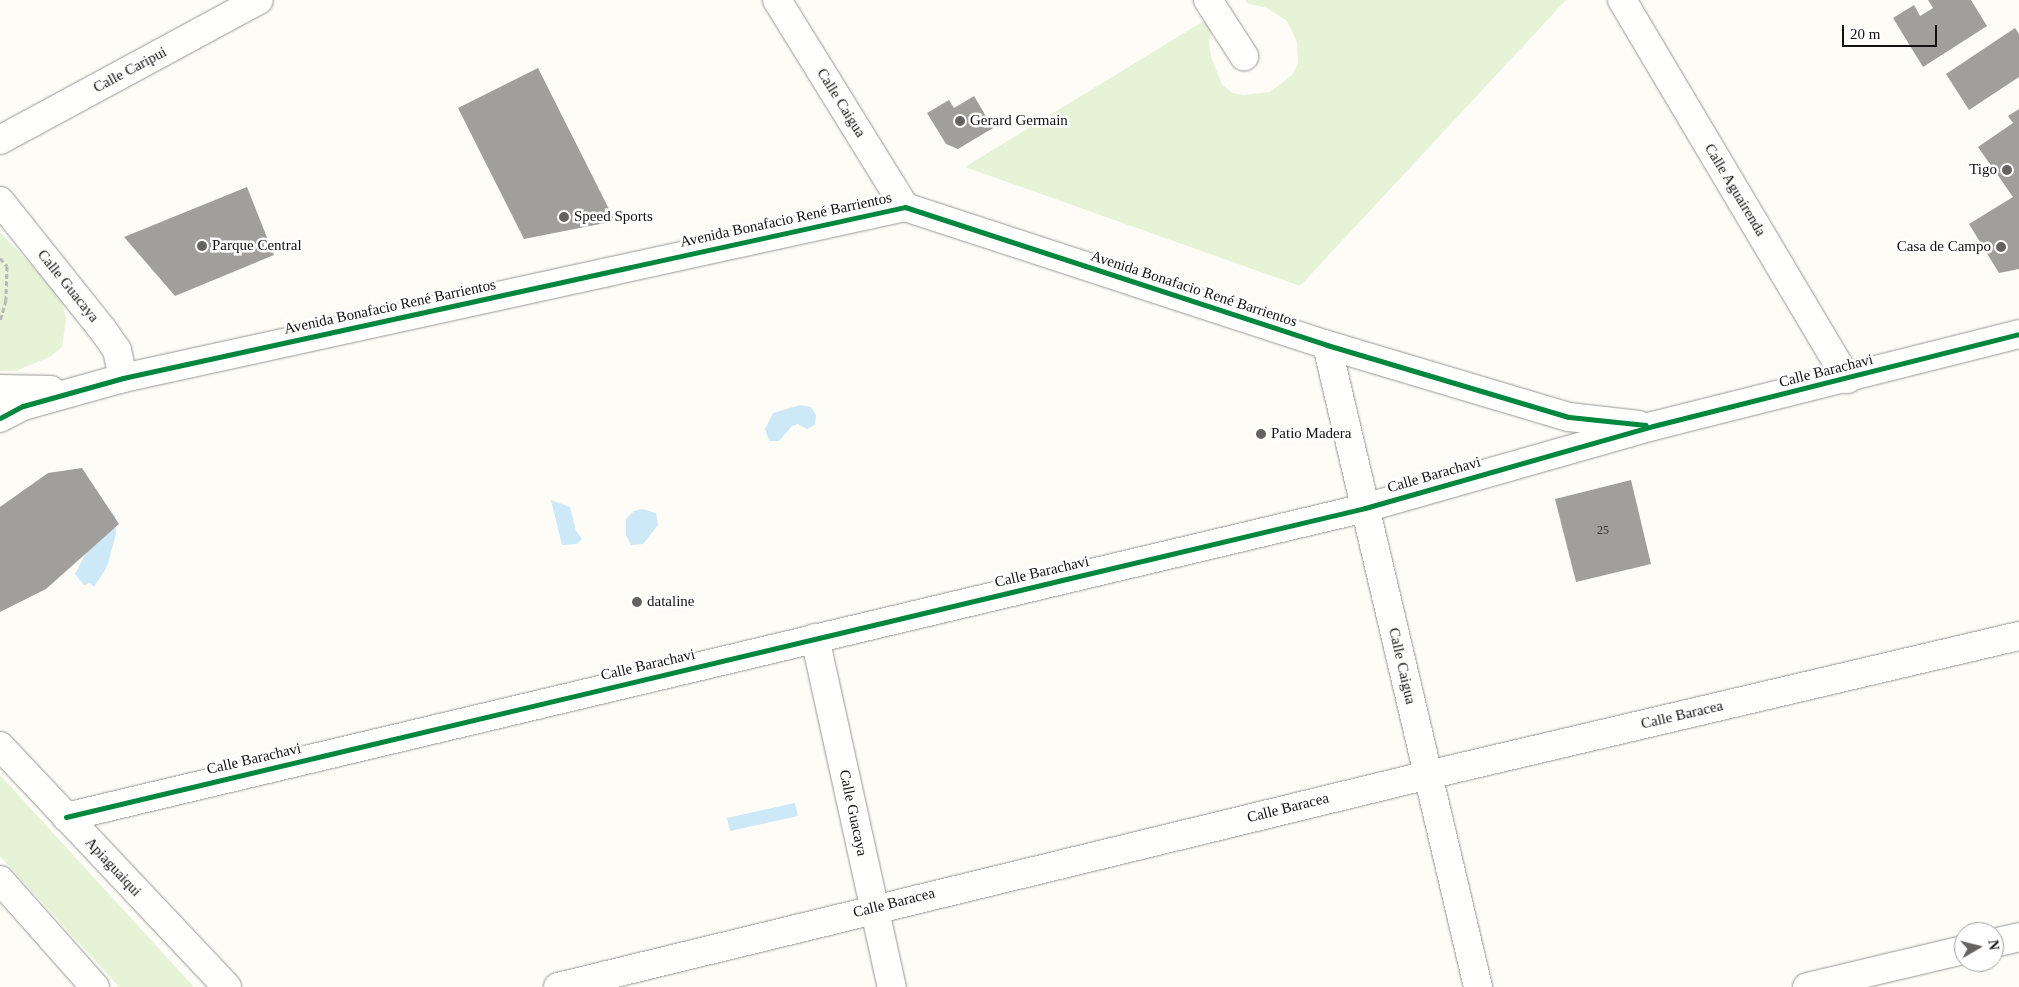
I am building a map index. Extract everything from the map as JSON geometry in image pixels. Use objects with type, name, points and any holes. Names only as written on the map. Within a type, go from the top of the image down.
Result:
[{"type":"street","name":"Calle Caripui","points":[[0,140],[259,0]]},
{"type":"street","name":"Calle Caigua","points":[[777,0],[905,207]]},
{"type":"street","points":[[1208,0],[1244,56]]},
{"type":"street","name":"Calle Aguairenda","points":[[1622,0],[1847,379]]},
{"type":"street","name":"Calle Guacaya","points":[[0,201],[117,350],[123,378]]},
{"type":"street","name":"Avenida Bonafacio René Barrientos","points":[[0,418],[23,406],[123,378],[905,207],[1326,345],[1569,416],[1653,426]]},
{"type":"street","name":"Calle Barachavi","points":[[66,816],[1365,508],[1653,426],[1847,379],[2019,334]]},
{"type":"street","name":"Calle Caigua","points":[[1326,345],[1478,987]]},
{"type":"street","name":"Avenida Bonafacio René Barrientos","points":[[0,389],[72,391]]},
{"type":"street","name":"Calle Baracea","points":[[558,987],[874,908],[2019,636]]},
{"type":"street","name":"Calle Guacaya","points":[[815,638],[892,987]]},
{"type":"street","name":"Apiaguaiqui","points":[[0,746],[227,987]]},
{"type":"street","points":[[0,880],[95,987]]},
{"type":"street","points":[[2004,941],[2019,937]]},
{"type":"street","points":[[1808,987],[1954,952]]},
{"type":"path","points":[[0,258],[7,266],[6,300],[0,320]]},
{"type":"green space","points":[[1245,0],[1566,0],[1300,286],[965,167],[1207,19],[1212,26],[1209,41],[1211,57],[1222,85],[1233,93],[1243,95],[1270,92],[1292,75],[1298,63],[1297,42],[1287,21],[1267,8],[1247,3]]},
{"type":"green space","points":[[0,232],[52,287],[62,302],[66,319],[62,347],[50,357],[15,371],[0,371]]},
{"type":"green space","points":[[0,775],[194,987],[119,987],[0,856]]},
{"type":"water","points":[[800,405],[811,407],[816,415],[815,425],[807,429],[798,424],[792,426],[779,441],[769,441],[765,429],[773,413]]},
{"type":"water","points":[[551,500],[570,507],[576,531],[582,539],[577,544],[562,545]]},
{"type":"water","points":[[642,509],[656,513],[658,525],[643,544],[631,545],[626,535],[626,519],[634,511]]},
{"type":"water","points":[[111,511],[115,516],[116,534],[107,567],[94,587],[90,583],[84,585],[75,574],[89,547],[91,514]]},
{"type":"water","points":[[795,803],[798,816],[730,831],[727,818]]},
{"type":"building","points":[[1928,0],[1971,0],[1987,26],[1923,67],[1893,18],[1914,5],[1920,16],[1933,8]]},
{"type":"building","points":[[2015,28],[2019,34],[2019,77],[1969,110],[1946,74]]},
{"type":"building","points":[[538,68],[615,221],[524,239],[458,108]]},
{"type":"building","name":"Gerard Germain","points":[[974,96],[993,128],[958,149],[946,144],[927,113],[949,100],[954,108]]},
{"type":"building","points":[[2019,109],[2019,269],[1999,273],[1969,224],[2013,197],[1978,147],[2013,123],[2008,116]]},
{"type":"building","name":"Parque Central","points":[[247,187],[274,255],[175,296],[124,237]]},
{"type":"building","points":[[82,468],[119,524],[46,589],[0,612],[0,507],[48,473]]},
{"type":"building","points":[[1631,480],[1651,564],[1576,582],[1555,499]]},
{"type":"cycle path","points":[[0,418],[23,406],[123,378],[905,207],[1327,345],[1569,417],[1646,425]]},
{"type":"cycle path","points":[[66,817],[1365,508],[1653,426],[2019,334]]},
{"type":"place","name":"Gerard Germain","points":[[960,121]]},
{"type":"place","name":"Tigo","points":[[2007,170]]},
{"type":"place","name":"Speed Sports","points":[[564,217]]},
{"type":"place","name":"Parque Central","points":[[202,246]]},
{"type":"place","name":"Casa de Campo","points":[[2001,247]]},
{"type":"place","name":"Patio Madera","points":[[1261,434]]},
{"type":"place","name":"dataline","points":[[637,602]]}]
